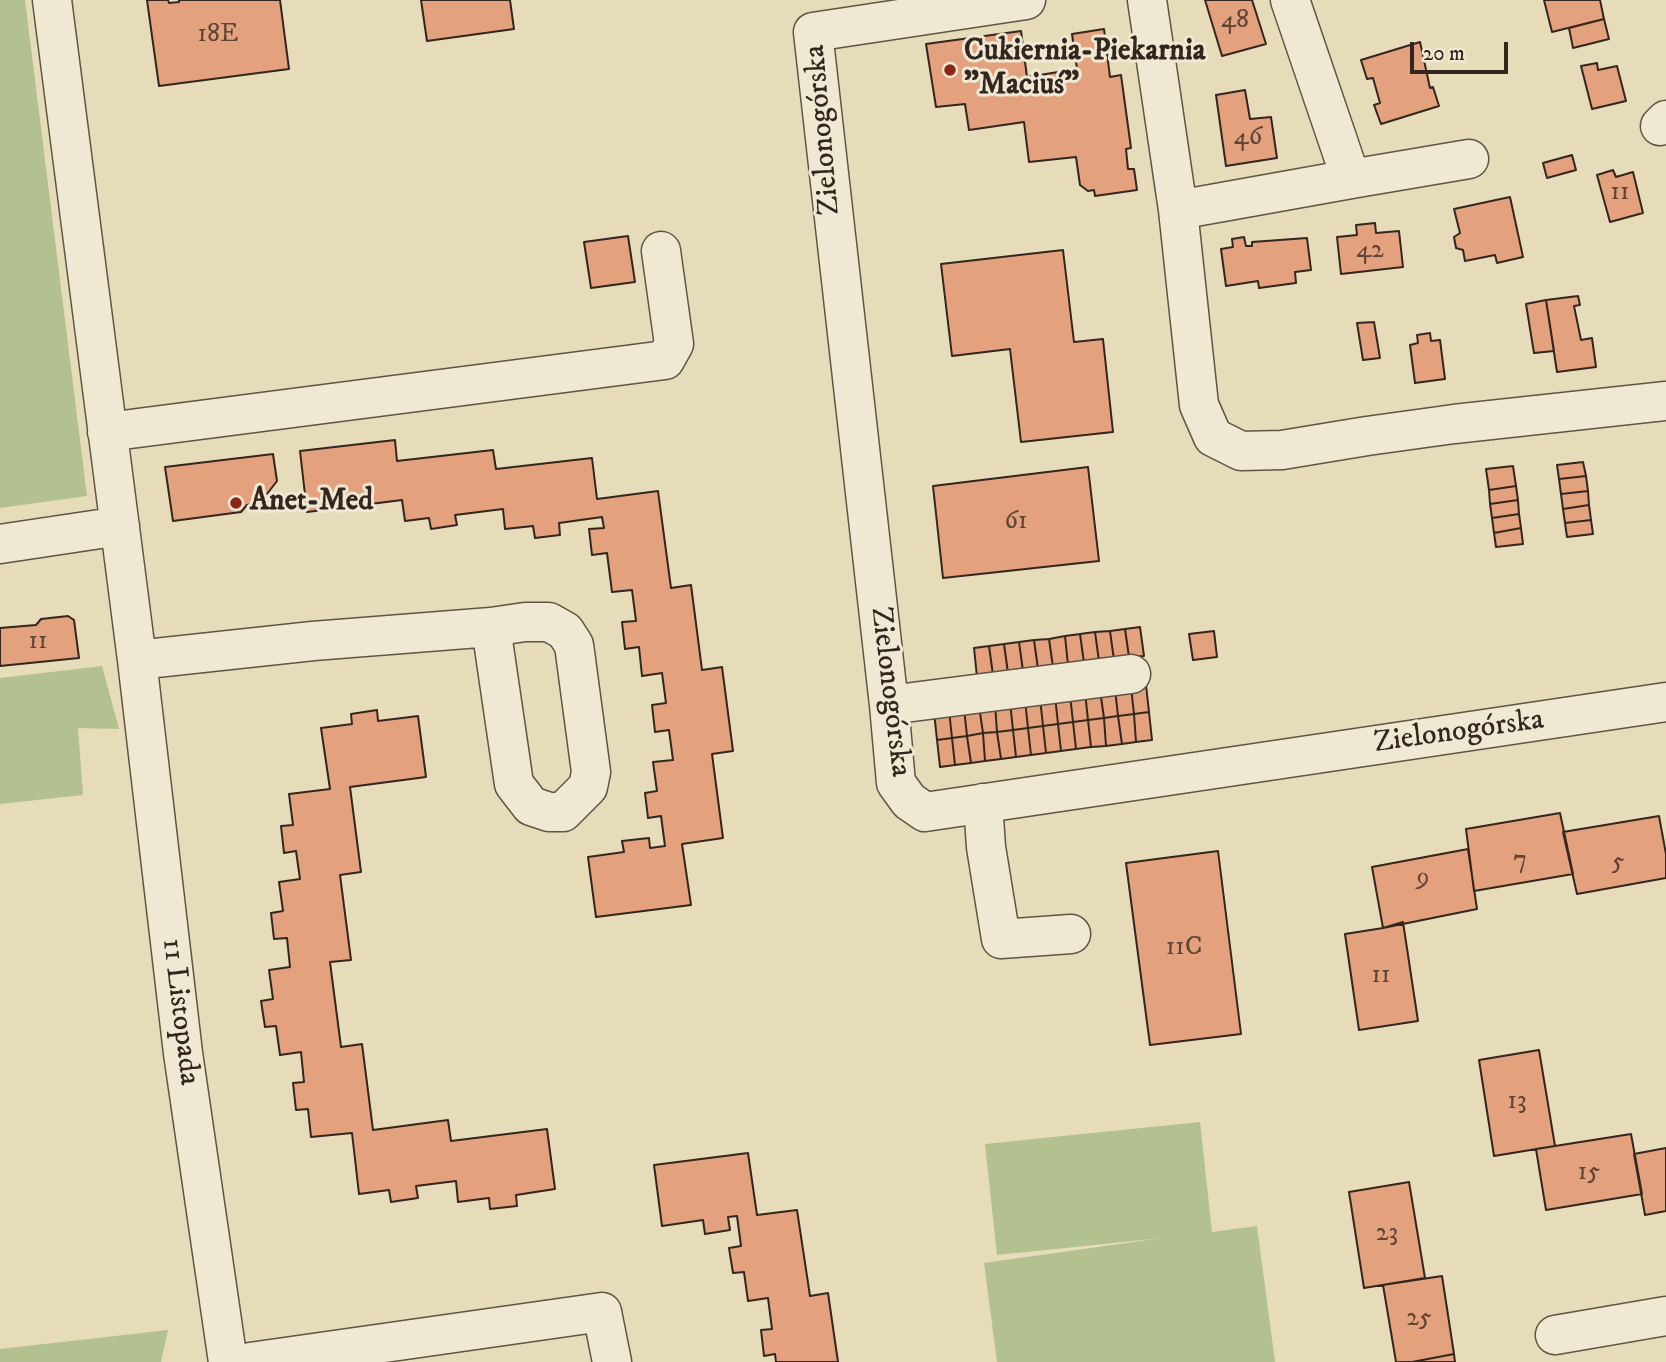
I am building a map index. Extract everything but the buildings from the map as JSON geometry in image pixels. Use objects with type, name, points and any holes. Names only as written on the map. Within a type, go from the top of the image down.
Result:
[{"type":"street","name":"11 Listopada","points":[[52,0],[137,660],[183,1053],[228,1362]]},
{"type":"street","name":"Zielonogórska","points":[[1026,0],[813,32],[896,783],[909,801],[925,812],[1666,702]]},
{"type":"street","points":[[1147,0],[1178,210],[1199,405],[1213,437],[1241,451],[1282,450],[1454,424],[1666,401]]},
{"type":"street","points":[[1290,0],[1351,179]]},
{"type":"street","points":[[1178,210],[1469,159]]},
{"type":"street","points":[[107,432],[665,360],[674,344],[662,251]]},
{"type":"street","points":[[0,544],[120,526]]},
{"type":"street","points":[[137,660],[525,622],[549,622],[565,631],[575,645],[591,772],[588,787],[563,812],[549,812],[531,806],[514,784],[491,627]]},
{"type":"street","points":[[889,705],[1131,674]]},
{"type":"street","points":[[983,803],[986,847],[1001,939],[1071,934]]},
{"type":"street","points":[[250,1362],[602,1312],[612,1362]]},
{"type":"street","points":[[1555,1335],[1666,1316]]},
{"type":"green space","points":[[0,0],[25,0],[87,496],[0,508]]},
{"type":"green space","points":[[102,666],[119,729],[78,728],[83,795],[0,804],[0,678]]},
{"type":"green space","points":[[1200,1122],[1212,1232],[1257,1226],[1275,1362],[997,1362],[984,1263],[1162,1238],[997,1255],[985,1144]]},
{"type":"green space","points":[[168,1330],[161,1362],[0,1362],[0,1349]]},
{"type":"place","name":"Cukiernia-Piekarnia \"Maciuś\"","points":[[950,70]]},
{"type":"place","name":"Anet-Med","points":[[236,503]]}]
